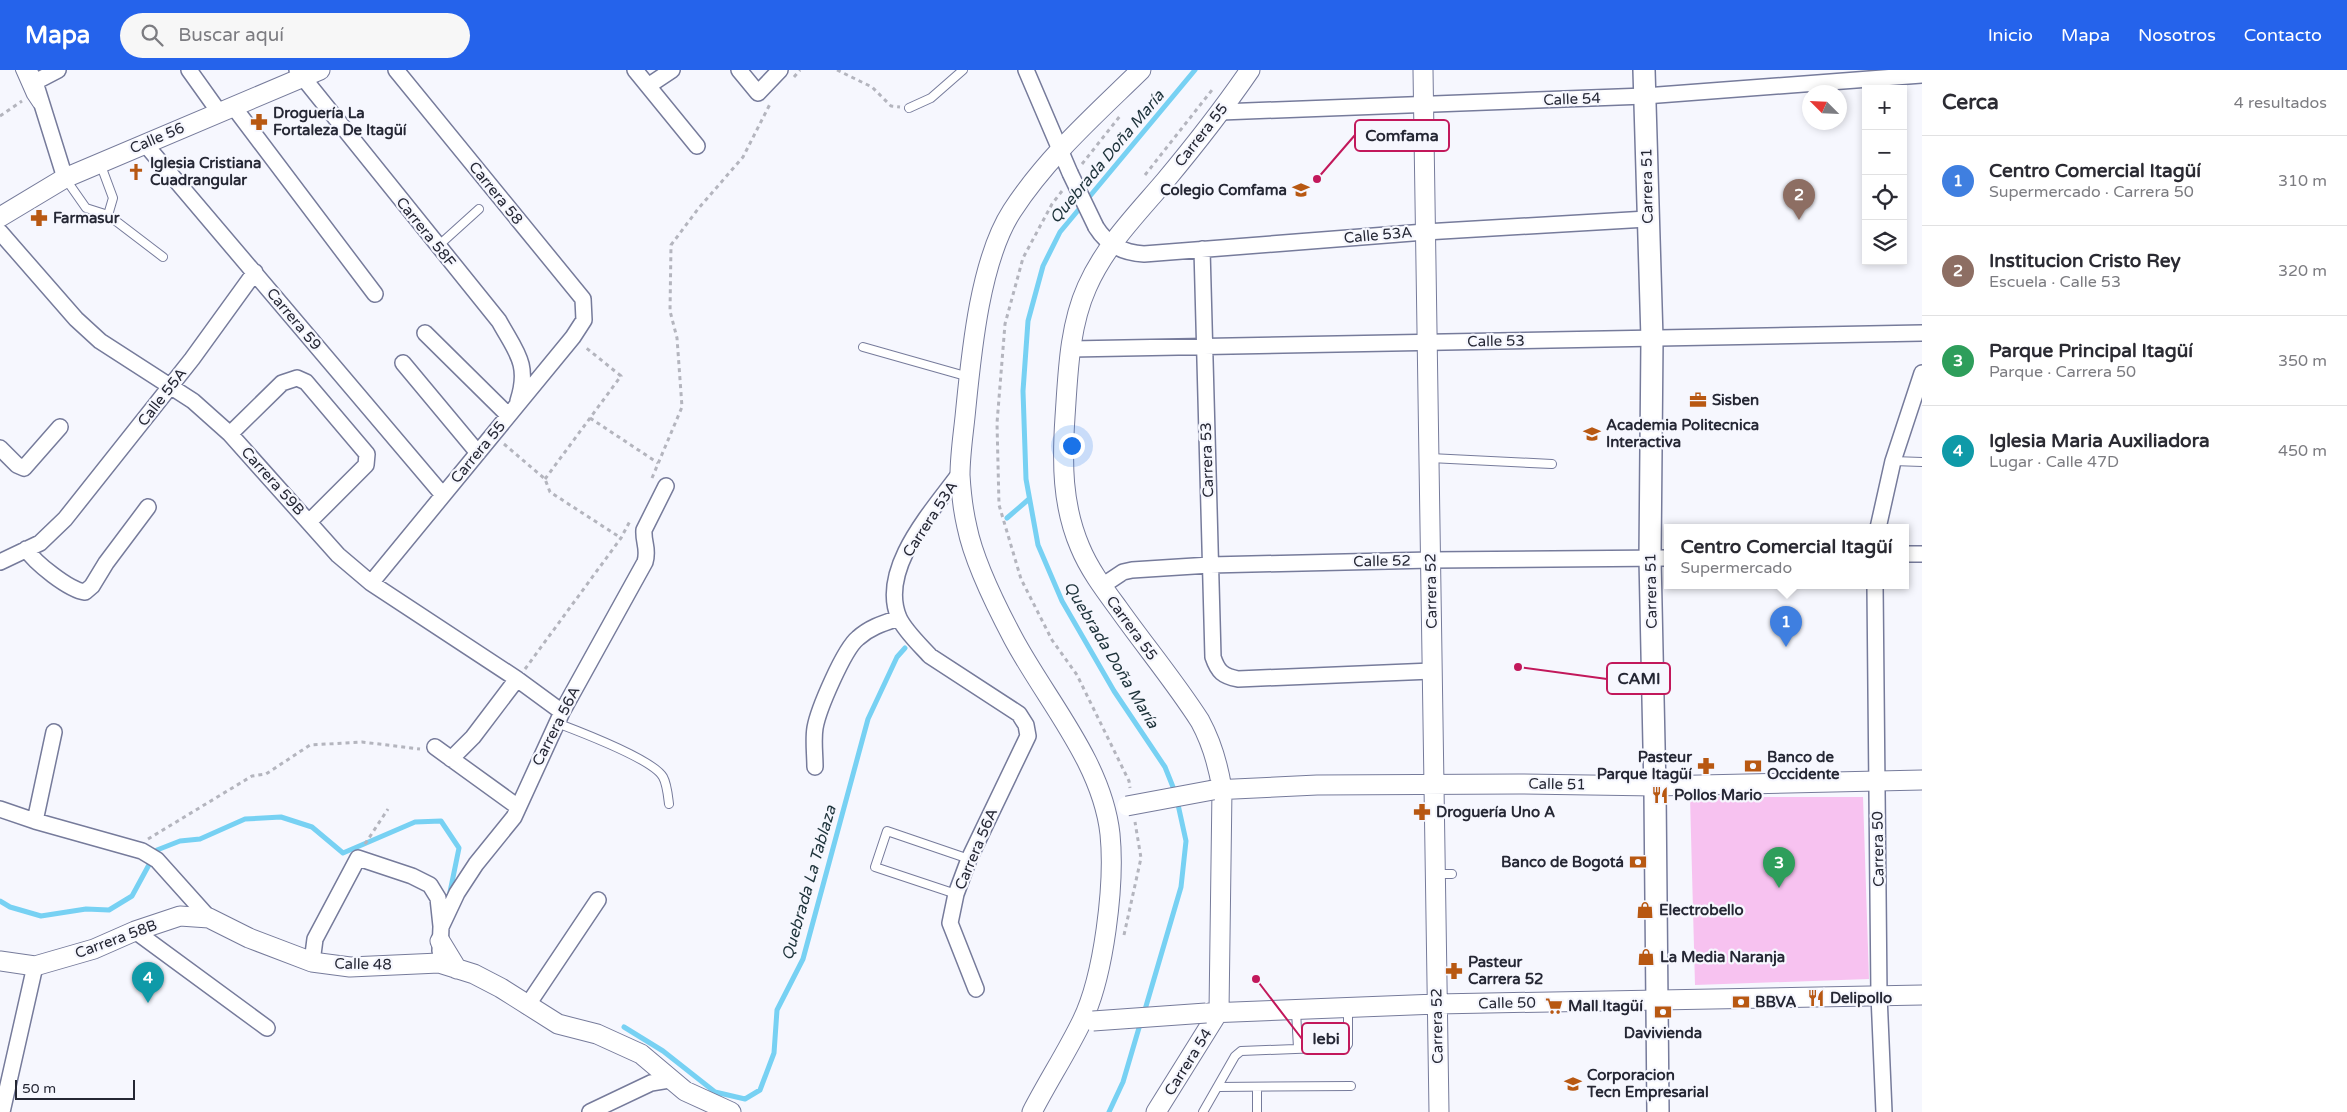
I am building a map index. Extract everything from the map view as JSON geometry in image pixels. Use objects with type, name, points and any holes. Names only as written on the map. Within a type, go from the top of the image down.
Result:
[{"type":"main road","name":"Carrera 51","points":[[1644,70],[1658,558],[1655,786],[1658,1112]]},
{"type":"street","points":[[58,70],[32,83],[65,178]]},
{"type":"street","points":[[189,70],[226,109],[376,294]]},
{"type":"street","name":"Calle 56","points":[[0,218],[65,178],[226,109],[300,74],[320,70]]},
{"type":"street","name":"Carrera 58","points":[[396,70],[583,299],[584,320]]},
{"type":"street","points":[[636,70],[697,146]]},
{"type":"street","points":[[648,86],[672,70]]},
{"type":"street","points":[[739,70],[758,93],[780,70]]},
{"type":"street","points":[[1026,70],[1059,151],[1074,170],[1096,227],[1111,245]]},
{"type":"street","points":[[1032,1112],[1088,1021],[1098,974],[1108,898],[1111,865],[1110,833],[1106,812],[1096,785],[1069,730],[1014,641],[990,591],[967,530],[960,473],[969,377],[986,276],[996,242],[1011,212],[1059,151],[1141,70]]},
{"type":"street","name":"Carrera 55","points":[[1212,1012],[1217,789],[1211,742],[1200,721],[1102,586],[1080,548],[1070,519],[1064,488],[1062,453],[1071,349],[1077,317],[1087,288],[1111,245],[1221,112],[1250,70]]},
{"type":"street","name":"Carrera 52","points":[[1423,70],[1434,786],[1444,874],[1437,1004],[1439,1112]]},
{"type":"street","name":"Carrera 58F","points":[[300,74],[499,321],[522,364],[523,384],[512,411]]},
{"type":"street","name":"Calle 54","points":[[1221,112],[1645,96],[1922,75]]},
{"type":"street","name":"Carrera 59","points":[[145,144],[442,494]]},
{"type":"street","name":"Calle 53A","points":[[1111,245],[1138,254],[1424,232],[1648,219]]},
{"type":"street","name":"Carrera 59B","points":[[0,232],[76,319],[100,341],[193,401],[230,434],[338,555],[371,583],[517,680],[559,718]]},
{"type":"street","name":"Carrera 53","points":[[1202,249],[1203,348],[1213,657],[1217,670],[1226,676],[1238,679],[1432,671]]},
{"type":"street","name":"Calle 55A","points":[[0,562],[40,542],[64,519],[170,387],[254,272]]},
{"type":"street","name":"Carrera 55","points":[[371,583],[442,494],[573,337],[584,320]]},
{"type":"street","points":[[425,333],[512,411]]},
{"type":"street","name":"Calle 53","points":[[1071,349],[1922,333]]},
{"type":"street","points":[[402,363],[478,453]]},
{"type":"street","points":[[1879,524],[1893,461],[1922,373]]},
{"type":"street","points":[[230,434],[282,383],[297,378],[306,382],[367,454],[366,465],[309,522]]},
{"type":"street","points":[[0,448],[17,465],[24,468],[60,427]]},
{"type":"street","name":"Carrera 53A","points":[[960,473],[906,550],[893,588],[899,618],[930,656],[1019,714]]},
{"type":"street","name":"Carrera 56A","points":[[439,963],[441,934],[457,893],[476,864],[502,834],[518,807],[559,718],[645,562],[648,551],[644,530],[666,486]]},
{"type":"street","points":[[26,549],[34,559],[60,580],[85,592],[92,586],[106,563],[148,508]]},
{"type":"street","points":[[1909,554],[1922,554]]},
{"type":"street","name":"Calle 52","points":[[1102,586],[1123,572],[1132,570],[1210,565],[1431,560],[1658,558]]},
{"type":"street","name":"Carrera 50","points":[[1875,589],[1879,995],[1884,1112]]},
{"type":"street","points":[[815,767],[815,729],[820,710],[837,671],[856,639],[875,626],[899,618]]},
{"type":"street","points":[[517,680],[473,737],[442,752],[518,807]]},
{"type":"street","name":"Carrera 56A","points":[[976,988],[950,923],[956,894],[969,859],[1028,736],[1026,724],[1019,714]]},
{"type":"street","points":[[35,821],[54,732]]},
{"type":"street","name":"Calle 51","points":[[1106,812],[1130,804],[1217,789],[1317,785],[1434,786],[1518,784],[1655,786],[1922,780]]},
{"type":"street","points":[[0,809],[145,854]]},
{"type":"street","name":"Calle 48","points":[[145,854],[209,918],[250,938],[312,962],[350,968],[439,963],[457,969],[501,988],[558,1024],[597,1034],[641,1054],[669,1080],[685,1091],[731,1112]]},
{"type":"street","points":[[312,962],[315,939],[358,858],[412,876],[430,885],[438,898],[441,934],[457,969]]},
{"type":"street","points":[[527,1006],[598,900]]},
{"type":"street","name":"Carrera 58B","points":[[28,965],[94,949],[135,931],[180,916],[209,918]]},
{"type":"street","points":[[135,931],[267,1028]]},
{"type":"street","points":[[0,961],[28,965],[2,1112]]},
{"type":"street","name":"Calle 50","points":[[1088,1021],[1212,1012],[1437,1004],[1922,995]]},
{"type":"street","name":"Carrera 54","points":[[1156,1112],[1212,1012]]},
{"type":"street","points":[[590,1112],[651,1083],[669,1080]]},
{"type":"lane","points":[[20,70],[32,83]]},
{"type":"lane","points":[[909,108],[931,98],[963,70]]},
{"type":"lane","points":[[100,163],[113,198],[108,215]]},
{"type":"lane","points":[[65,178],[86,208],[108,215],[163,256]]},
{"type":"lane","points":[[438,246],[479,209]]},
{"type":"lane","points":[[863,347],[969,377]]},
{"type":"lane","points":[[1430,458],[1552,464]]},
{"type":"lane","points":[[1893,461],[1922,462]]},
{"type":"lane","points":[[559,718],[611,744],[656,770],[664,777],[669,804]]},
{"type":"lane","points":[[956,894],[875,867],[888,831],[969,859]]},
{"type":"lane","points":[[1203,1112],[1235,1056],[1241,1051],[1346,1047],[1348,1044],[1348,1007]]},
{"type":"lane","points":[[1296,1009],[1298,1048]]},
{"type":"lane","points":[[1218,1087],[1351,1086]]},
{"type":"lane","points":[[1257,1087],[1257,1112]]},
{"type":"path","points":[[788,84],[800,70]]},
{"type":"path","points":[[837,70],[872,87],[891,106],[909,108]]},
{"type":"path","points":[[0,116],[32,83]]},
{"type":"path","points":[[1142,180],[1214,88]]},
{"type":"path","points":[[649,485],[682,407],[677,338],[670,311],[671,245],[698,209],[743,157],[770,104],[776,97]]},
{"type":"path","points":[[1074,170],[1120,116]]},
{"type":"path","points":[[1063,190],[1052,204],[1023,258],[1005,324],[997,423],[999,505],[1021,579],[1052,640],[1077,675],[1129,781],[1130,804],[1141,858],[1122,944]]},
{"type":"path","points":[[545,479],[621,376],[573,337]]},
{"type":"path","points":[[590,418],[658,463]]},
{"type":"path","points":[[493,435],[545,479],[550,492],[621,538]]},
{"type":"path","points":[[517,680],[621,538],[633,515]]},
{"type":"path","points":[[145,854],[252,776],[266,774],[310,745],[362,742],[442,752]]},
{"type":"path","points":[[369,836],[388,809]]},
{"type":"shaded area","points":[[1690,797],[1863,797],[1869,979],[1695,985]]},
{"type":"waterway","name":"Quebrada Doña María","points":[[1175,792],[1165,767],[1114,691],[1062,601],[1038,545],[1026,479],[1023,391],[1028,321],[1043,266],[1060,232],[1195,70]]},
{"type":"waterway","name":"Quebrada La Tablaza","points":[[1007,518],[1029,499]]},
{"type":"waterway","name":"Quebrada La Tablaza","points":[[624,1027],[663,1051],[715,1092],[745,1099],[760,1090],[774,1053],[777,1010],[803,959],[868,719],[897,657],[905,648]]},
{"type":"waterway","name":"Quebrada Doña María","points":[[1144,1013],[1181,887],[1186,841],[1177,800]]},
{"type":"waterway","name":"Quebrada La Tablaza","points":[[0,901],[10,907],[41,916],[86,909],[109,910],[132,896],[157,850],[180,841],[200,839],[245,819],[281,817],[312,827],[343,853],[415,822],[441,821],[459,848],[450,892]]},
{"type":"waterway","name":"Quebrada Doña María","points":[[1109,1112],[1123,1082],[1141,1021]]},
{"type":"place","name":"Droguería La Fortaleza De Itagüí","points":[[259,122]]},
{"type":"place","name":"Iglesia Cristiana Cuadrangular","points":[[136,172]]},
{"type":"place","name":"Comfama","points":[[1317,179]]},
{"type":"place","name":"Colegio Comfama","points":[[1301,190]]},
{"type":"place","name":"Farmasur","points":[[39,218]]},
{"type":"place","name":"Institucion Cristo Rey","points":[[1799,220]]},
{"type":"place","name":"Sisben","points":[[1698,400]]},
{"type":"place","name":"Academia Politecnica Interactiva","points":[[1592,434]]},
{"type":"place","name":"Centro Comercial Itagüí","points":[[1786,647]]},
{"type":"place","name":"CAMI","points":[[1518,667]]},
{"type":"place","name":"Pasteur Parque Itagüí","points":[[1706,766]]},
{"type":"place","name":"Banco de Occidente","points":[[1753,766]]},
{"type":"place","name":"Pollos Mario","points":[[1660,795]]},
{"type":"place","name":"Droguería Uno A","points":[[1422,812]]},
{"type":"place","name":"Banco de Bogotá","points":[[1638,862]]},
{"type":"place","name":"Parque Principal Itagüí","points":[[1779,888]]},
{"type":"place","name":"Electrobello","points":[[1645,910]]},
{"type":"place","name":"La Media Naranja","points":[[1646,957]]},
{"type":"place","name":"Pasteur Carrera 52","points":[[1454,971]]},
{"type":"place","name":"Iebi","points":[[1256,979]]},
{"type":"place","name":"Delipollo","points":[[1816,998]]},
{"type":"place","name":"BBVA","points":[[1741,1002]]},
{"type":"place","name":"Iglesia Maria Auxiliadora","points":[[148,1003]]},
{"type":"place","name":"Mall Itagüí","points":[[1554,1006]]},
{"type":"place","name":"Davivienda","points":[[1663,1012]]},
{"type":"place","name":"Corporacion Tecn Empresarial","points":[[1573,1084]]}]
